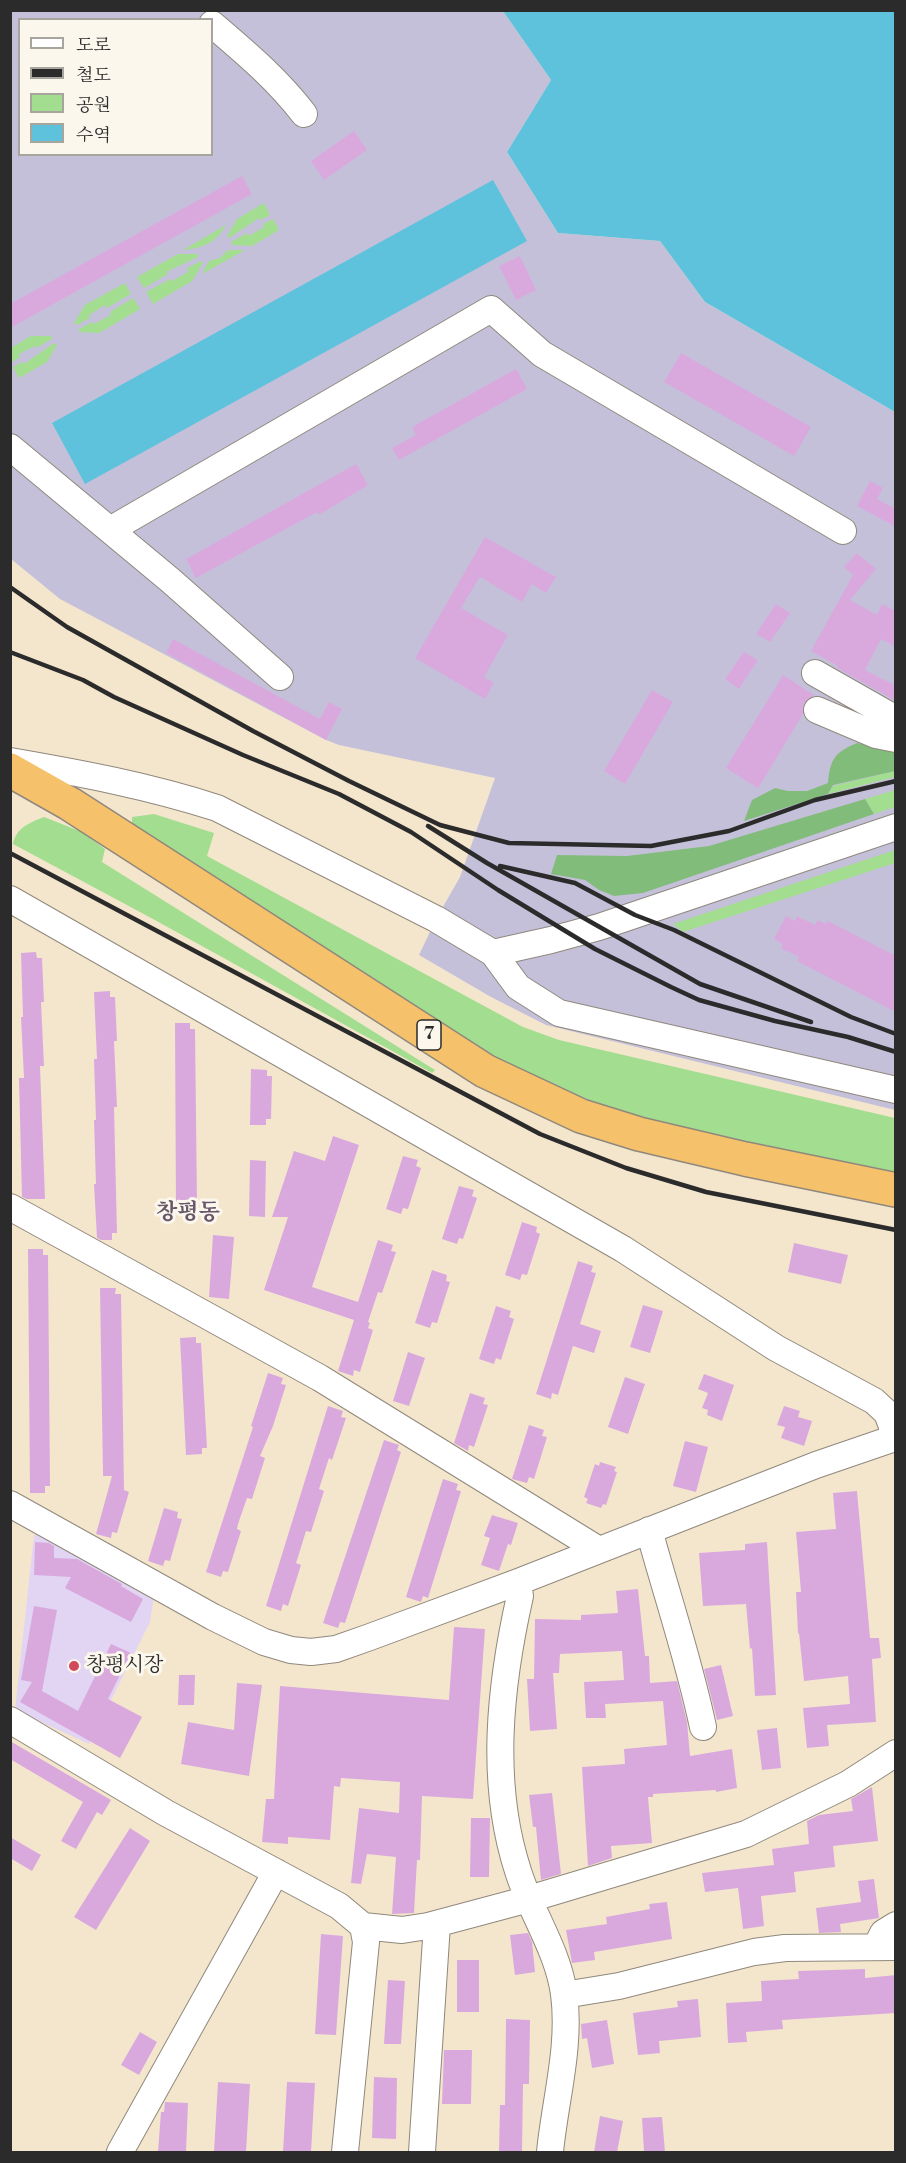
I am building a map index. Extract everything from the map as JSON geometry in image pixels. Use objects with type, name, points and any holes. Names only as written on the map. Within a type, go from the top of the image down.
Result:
[{"type":"highway","name":"7","points":[[10,770],[70,804],[485,1071],[526,1092],[581,1116],[639,1134],[745,1160],[896,1190]]},
{"type":"street","points":[[213,25],[284,88],[304,114]]},
{"type":"street","points":[[110,530],[491,309],[542,354],[843,531]]},
{"type":"street","points":[[10,447],[280,676]]},
{"type":"street","points":[[815,673],[896,721]]},
{"type":"street","points":[[817,710],[876,735],[896,739]]},
{"type":"street","points":[[10,761],[94,775],[187,798],[217,808],[436,919],[494,952],[518,987],[559,1013],[896,1090]]},
{"type":"street","points":[[494,952],[599,927],[896,826]]},
{"type":"street","points":[[10,899],[623,1250],[776,1348],[874,1401],[886,1413],[893,1429],[889,1440],[816,1465],[518,1582],[336,1649],[311,1652],[291,1650],[264,1642],[213,1617],[10,1504]]},
{"type":"street","points":[[10,1207],[320,1378],[599,1550]]},
{"type":"street","points":[[649,1530],[692,1675],[703,1727]]},
{"type":"street","points":[[518,1582],[520,1596],[504,1682],[500,1779],[511,1851],[557,1962],[564,1995],[566,2027],[550,2152]]},
{"type":"street","points":[[10,1719],[166,1813],[339,1906],[363,1926],[402,1930],[437,1924],[529,1899],[746,1834],[848,1784],[896,1753]]},
{"type":"street","points":[[120,2152],[276,1872]]},
{"type":"street","points":[[422,2152],[437,1924]]},
{"type":"street","points":[[564,1995],[619,1986],[754,1952],[785,1948],[886,1947],[883,1933],[896,1925]]},
{"type":"street","points":[[345,2152],[366,1942],[363,1926]]},
{"type":"shaded area","points":[[10,11],[503,11],[551,80],[507,152],[558,233],[660,241],[705,302],[895,412],[895,1110],[546,1025],[491,997],[419,955],[460,877],[495,778],[339,745],[326,740],[60,599],[11,559]]},
{"type":"shaded area","name":"창평시장","points":[[34,1535],[55,1537],[154,1596],[150,1622],[89,1744],[15,1710]]},
{"type":"green space","points":[[264,203],[270,215],[261,220],[259,218],[229,238],[227,236],[237,219]]},
{"type":"green space","points":[[273,219],[279,230],[252,246],[232,245],[231,242],[247,233],[249,236]]},
{"type":"green space","points":[[226,225],[208,244],[183,250]]},
{"type":"green space","points":[[228,250],[245,250],[202,274],[209,261],[220,258]]},
{"type":"green space","points":[[178,254],[198,254],[198,257],[166,272],[168,274],[144,288],[137,277]]},
{"type":"green space","points":[[201,261],[203,263],[192,281],[153,304],[146,292],[188,272],[187,268]]},
{"type":"green space","points":[[125,283],[131,294],[107,308],[105,305],[89,315],[90,318],[77,325],[74,323],[85,305]]},
{"type":"green space","points":[[133,298],[140,309],[99,333],[79,332],[79,329],[92,322],[94,324],[111,315],[110,312]]},
{"type":"green space","points":[[31,336],[51,336],[52,339],[19,354],[20,357],[11,363],[11,348]]},
{"type":"green space","points":[[54,343],[57,345],[47,362],[19,378],[13,367],[22,362],[24,364]]},
{"type":"green space","points":[[857,743],[895,751],[895,771],[833,785],[828,794],[744,821],[752,800],[775,788],[807,791],[828,783],[830,768],[835,757]]},
{"type":"green space","points":[[895,771],[895,777],[828,794],[833,786]]},
{"type":"green space","points":[[895,790],[895,807],[874,814],[865,799]]},
{"type":"green space","points":[[865,799],[874,814],[643,893],[614,896],[599,890],[585,880],[551,874],[557,855],[627,856],[709,846]]},
{"type":"green space","points":[[154,814],[214,833],[207,856],[523,1027],[559,1040],[895,1118],[895,1177],[624,1116],[493,1062],[132,826],[132,817]]},
{"type":"green space","points":[[44,817],[82,832],[105,849],[102,862],[435,1070],[432,1073],[13,844],[20,830]]},
{"type":"green space","points":[[895,850],[895,863],[683,932],[673,924]]},
{"type":"water","points":[[503,11],[895,11],[895,412],[705,302],[660,241],[558,233],[507,152],[551,80]]},
{"type":"water","points":[[493,180],[527,241],[85,484],[52,423]]},
{"type":"building","points":[[354,131],[367,150],[324,180],[311,161]]},
{"type":"building","points":[[242,176],[252,194],[10,328],[10,304]]},
{"type":"building","points":[[520,256],[536,290],[516,300],[499,266]]},
{"type":"building","points":[[681,353],[811,427],[794,456],[664,382]]},
{"type":"building","points":[[516,369],[527,389],[399,460],[392,448],[416,435],[412,427]]},
{"type":"building","points":[[356,464],[368,485],[319,515],[317,512],[196,578],[186,559]]},
{"type":"building","points":[[870,481],[883,488],[877,499],[896,509],[896,527],[857,506]]},
{"type":"building","points":[[485,537],[556,577],[546,593],[532,584],[522,602],[480,577],[461,608],[508,635],[484,677],[494,683],[485,699],[415,658]]},
{"type":"building","points":[[857,553],[876,569],[850,600],[877,615],[882,604],[896,611],[896,647],[881,639],[865,670],[896,686],[896,701],[811,651],[853,575],[844,567]]},
{"type":"building","points":[[776,604],[790,613],[770,642],[756,634]]},
{"type":"building","points":[[173,639],[320,719],[329,702],[342,709],[326,740],[166,653]]},
{"type":"building","points":[[744,652],[758,660],[739,689],[725,679]]},
{"type":"building","points":[[783,675],[814,695],[803,704],[803,714],[758,788],[726,768]]},
{"type":"building","points":[[652,690],[673,702],[625,784],[604,771]]},
{"type":"building","points":[[786,916],[795,921],[797,916],[815,925],[818,920],[826,924],[828,921],[896,956],[896,1012],[797,961],[799,957],[781,948],[783,944],[774,939]]},
{"type":"building","points":[[36,952],[37,958],[42,958],[44,1002],[41,1002],[44,1066],[40,1066],[45,1199],[27,1199],[22,1197],[19,1078],[24,1078],[21,953]]},
{"type":"building","points":[[110,991],[110,997],[115,997],[117,1041],[114,1041],[117,1107],[114,1107],[117,1233],[112,1233],[112,1240],[101,1240],[97,1238],[94,1184],[96,1184],[94,1120],[96,1120],[94,1059],[97,1059],[94,992]]},
{"type":"building","points":[[175,1023],[190,1023],[190,1029],[195,1029],[197,1204],[191,1204],[192,1210],[176,1210]]},
{"type":"building","points":[[251,1069],[267,1070],[267,1076],[272,1076],[271,1119],[266,1119],[266,1125],[250,1125]]},
{"type":"building","points":[[333,1136],[359,1145],[312,1287],[358,1302],[378,1240],[393,1245],[391,1251],[396,1252],[382,1293],[378,1292],[368,1322],[370,1323],[368,1328],[373,1330],[360,1372],[354,1370],[353,1376],[338,1371],[354,1320],[264,1290],[288,1217],[272,1217],[294,1151],[325,1161]]},
{"type":"building","points":[[403,1156],[418,1160],[416,1166],[421,1168],[408,1209],[403,1208],[401,1214],[386,1209]]},
{"type":"building","points":[[250,1160],[266,1161],[265,1217],[249,1216]]},
{"type":"building","points":[[459,1186],[474,1190],[472,1196],[477,1198],[463,1239],[459,1238],[457,1244],[442,1239]]},
{"type":"building","points":[[522,1222],[537,1227],[536,1232],[540,1234],[527,1275],[522,1274],[520,1280],[505,1275]]},
{"type":"building","points":[[213,1235],[234,1237],[229,1299],[209,1297]]},
{"type":"building","points":[[794,1243],[848,1255],[841,1284],[788,1272]]},
{"type":"building","points":[[28,1249],[43,1249],[43,1255],[48,1255],[50,1486],[45,1486],[45,1493],[30,1493]]},
{"type":"building","points":[[578,1261],[593,1266],[591,1272],[596,1273],[580,1324],[601,1331],[594,1353],[573,1346],[558,1395],[552,1393],[551,1399],[536,1394]]},
{"type":"building","points":[[432,1270],[447,1275],[446,1281],[450,1282],[437,1323],[432,1322],[430,1328],[415,1323]]},
{"type":"building","points":[[100,1288],[116,1288],[115,1294],[121,1294],[124,1490],[129,1492],[117,1533],[112,1532],[111,1538],[96,1534],[112,1476],[103,1476]]},
{"type":"building","points":[[643,1305],[663,1311],[650,1353],[630,1347]]},
{"type":"building","points":[[496,1306],[511,1311],[509,1317],[514,1319],[501,1360],[496,1358],[494,1364],[479,1359]]},
{"type":"building","points":[[196,1337],[196,1343],[201,1343],[207,1448],[202,1448],[202,1454],[186,1455],[180,1338]]},
{"type":"building","points":[[408,1352],[425,1358],[409,1406],[393,1401]]},
{"type":"building","points":[[268,1373],[283,1378],[281,1384],[286,1385],[273,1426],[260,1456],[265,1458],[252,1499],[247,1498],[238,1524],[237,1529],[241,1531],[228,1572],[223,1571],[221,1577],[206,1572]]},
{"type":"building","points":[[704,1374],[734,1385],[722,1421],[707,1415],[708,1410],[702,1408],[708,1393],[698,1389]]},
{"type":"building","points":[[625,1377],[645,1384],[628,1434],[608,1427]]},
{"type":"building","points":[[470,1393],[485,1398],[483,1404],[488,1405],[474,1447],[469,1445],[468,1451],[454,1443]]},
{"type":"building","points":[[328,1406],[343,1411],[341,1417],[346,1418],[332,1460],[329,1458],[319,1489],[324,1491],[311,1532],[306,1531],[296,1563],[301,1565],[288,1606],[283,1604],[281,1611],[266,1606]]},
{"type":"building","points":[[784,1406],[800,1411],[798,1417],[812,1421],[804,1446],[781,1438],[785,1427],[777,1425]]},
{"type":"building","points":[[529,1425],[544,1430],[542,1436],[547,1437],[534,1479],[529,1477],[527,1483],[512,1479]]},
{"type":"building","points":[[384,1440],[399,1445],[397,1450],[401,1452],[345,1623],[340,1622],[338,1628],[323,1623]]},
{"type":"building","points":[[685,1441],[708,1447],[696,1492],[673,1486]]},
{"type":"building","points":[[600,1462],[616,1467],[614,1471],[617,1472],[606,1505],[603,1504],[601,1508],[586,1503],[588,1499],[584,1497],[595,1464],[599,1466]]},
{"type":"building","points":[[443,1479],[458,1484],[456,1490],[461,1491],[428,1598],[423,1596],[421,1602],[406,1597]]},
{"type":"building","points":[[857,1491],[870,1638],[879,1638],[881,1658],[872,1659],[876,1722],[827,1725],[829,1746],[807,1748],[803,1708],[850,1704],[848,1676],[804,1681],[798,1634],[796,1592],[801,1592],[796,1532],[836,1529],[833,1493]]},
{"type":"building","points":[[164,1508],[178,1512],[177,1518],[182,1519],[170,1561],[165,1560],[163,1566],[148,1561]]},
{"type":"building","points":[[492,1515],[518,1523],[499,1571],[481,1565],[490,1538],[484,1536]]},
{"type":"building","points":[[35,1542],[49,1543],[54,1546],[54,1558],[77,1559],[122,1584],[121,1586],[143,1599],[131,1622],[65,1588],[71,1577],[34,1575]]},
{"type":"building","points":[[767,1542],[776,1695],[755,1696],[746,1604],[703,1606],[699,1553],[745,1550],[745,1544]]},
{"type":"building","points":[[638,1589],[645,1656],[649,1656],[650,1683],[677,1681],[687,1722],[690,1756],[732,1749],[737,1788],[716,1792],[716,1790],[653,1794],[653,1797],[648,1797],[652,1843],[611,1846],[612,1858],[588,1866],[582,1767],[625,1764],[624,1749],[667,1745],[663,1701],[605,1704],[606,1718],[586,1718],[584,1682],[624,1680],[622,1651],[560,1654],[559,1673],[553,1673],[557,1729],[530,1731],[527,1679],[534,1679],[535,1619],[581,1620],[581,1615],[618,1613],[616,1591]]},
{"type":"building","points":[[34,1606],[57,1610],[42,1691],[78,1711],[111,1644],[131,1653],[108,1699],[142,1717],[120,1758],[20,1702],[32,1682],[21,1680]]},
{"type":"building","points":[[454,1627],[485,1629],[473,1799],[422,1796],[420,1860],[417,1860],[414,1913],[392,1914],[396,1857],[367,1854],[361,1884],[351,1883],[359,1808],[399,1813],[400,1782],[341,1778],[340,1787],[334,1786],[330,1840],[288,1837],[288,1844],[262,1842],[266,1799],[274,1799],[280,1686],[449,1700]]},
{"type":"building","points":[[721,1665],[733,1716],[717,1720],[704,1669]]},
{"type":"building","points":[[179,1675],[195,1675],[194,1705],[178,1705]]},
{"type":"building","points":[[237,1683],[262,1685],[249,1776],[181,1764],[188,1722],[234,1730]]},
{"type":"building","points":[[777,1728],[781,1768],[762,1770],[757,1730]]},
{"type":"building","points":[[10,1741],[111,1800],[102,1815],[97,1812],[76,1849],[61,1841],[83,1802],[10,1759]]},
{"type":"building","points":[[872,1787],[878,1841],[833,1846],[835,1867],[794,1872],[796,1892],[761,1896],[764,1926],[743,1929],[738,1888],[705,1892],[702,1873],[774,1865],[772,1849],[809,1844],[807,1821],[819,1815],[853,1811],[851,1799]]},
{"type":"building","points":[[552,1793],[561,1874],[541,1880],[536,1827],[533,1827],[529,1795]]},
{"type":"building","points":[[471,1818],[490,1818],[489,1877],[470,1877]]},
{"type":"building","points":[[130,1828],[150,1841],[96,1930],[74,1917]]},
{"type":"building","points":[[10,1837],[41,1855],[32,1871],[10,1858]]},
{"type":"building","points":[[874,1879],[879,1918],[840,1924],[841,1932],[819,1933],[816,1908],[861,1902],[858,1881]]},
{"type":"building","points":[[667,1902],[672,1939],[594,1952],[595,1960],[572,1963],[566,1930],[607,1924],[606,1917],[650,1909],[649,1904]]},
{"type":"building","points":[[528,1933],[532,1942],[535,1972],[515,1975],[510,1935]]},
{"type":"building","points":[[321,1934],[343,1936],[336,2035],[315,2034]]},
{"type":"building","points":[[457,1960],[479,1960],[479,2012],[457,2012]]},
{"type":"building","points":[[865,1969],[865,1978],[896,1975],[896,2013],[782,2020],[783,2029],[746,2032],[747,2042],[728,2043],[726,2003],[762,2001],[761,1981],[799,1979],[798,1971]]},
{"type":"building","points":[[388,1980],[405,1981],[401,2044],[384,2044]]},
{"type":"building","points":[[698,1999],[701,2037],[659,2041],[660,2053],[638,2055],[633,2013],[678,2007],[677,2001]]},
{"type":"building","points":[[506,2019],[530,2020],[529,2084],[523,2084],[522,2152],[499,2152],[500,2105],[505,2105]]},
{"type":"building","points":[[607,2020],[614,2064],[592,2068],[587,2038],[582,2039],[581,2024]]},
{"type":"building","points":[[140,2032],[157,2042],[139,2075],[121,2065]]},
{"type":"building","points":[[444,2050],[472,2050],[471,2104],[442,2104]]},
{"type":"building","points":[[374,2077],[397,2078],[396,2139],[372,2138]]},
{"type":"building","points":[[218,2082],[250,2084],[246,2152],[214,2152]]},
{"type":"building","points":[[287,2082],[315,2083],[311,2152],[283,2152]]},
{"type":"building","points":[[165,2102],[188,2103],[186,2152],[158,2152],[161,2112],[164,2112]]},
{"type":"building","points":[[600,2116],[623,2121],[617,2152],[594,2152]]},
{"type":"building","points":[[662,2117],[665,2152],[644,2152],[642,2118]]},
{"type":"railway","points":[[10,587],[67,627],[253,731],[349,781],[440,825],[509,843],[651,846],[729,831],[815,800],[896,781]]},
{"type":"railway","points":[[10,652],[83,680],[114,697],[243,755],[339,794],[411,832],[498,890],[595,949],[699,1000],[775,1021],[848,1037],[896,1052]]},
{"type":"railway","points":[[428,826],[487,863],[700,984],[811,1022]]},
{"type":"railway","points":[[10,853],[540,1134],[626,1168],[706,1192],[896,1230]]},
{"type":"railway","points":[[500,866],[575,883],[635,915],[674,930],[851,1017],[896,1034]]},
{"type":"place","name":"창평시장","points":[[74,1666]]},
{"type":"district","name":"창평동","points":[[188,1214]]}]
